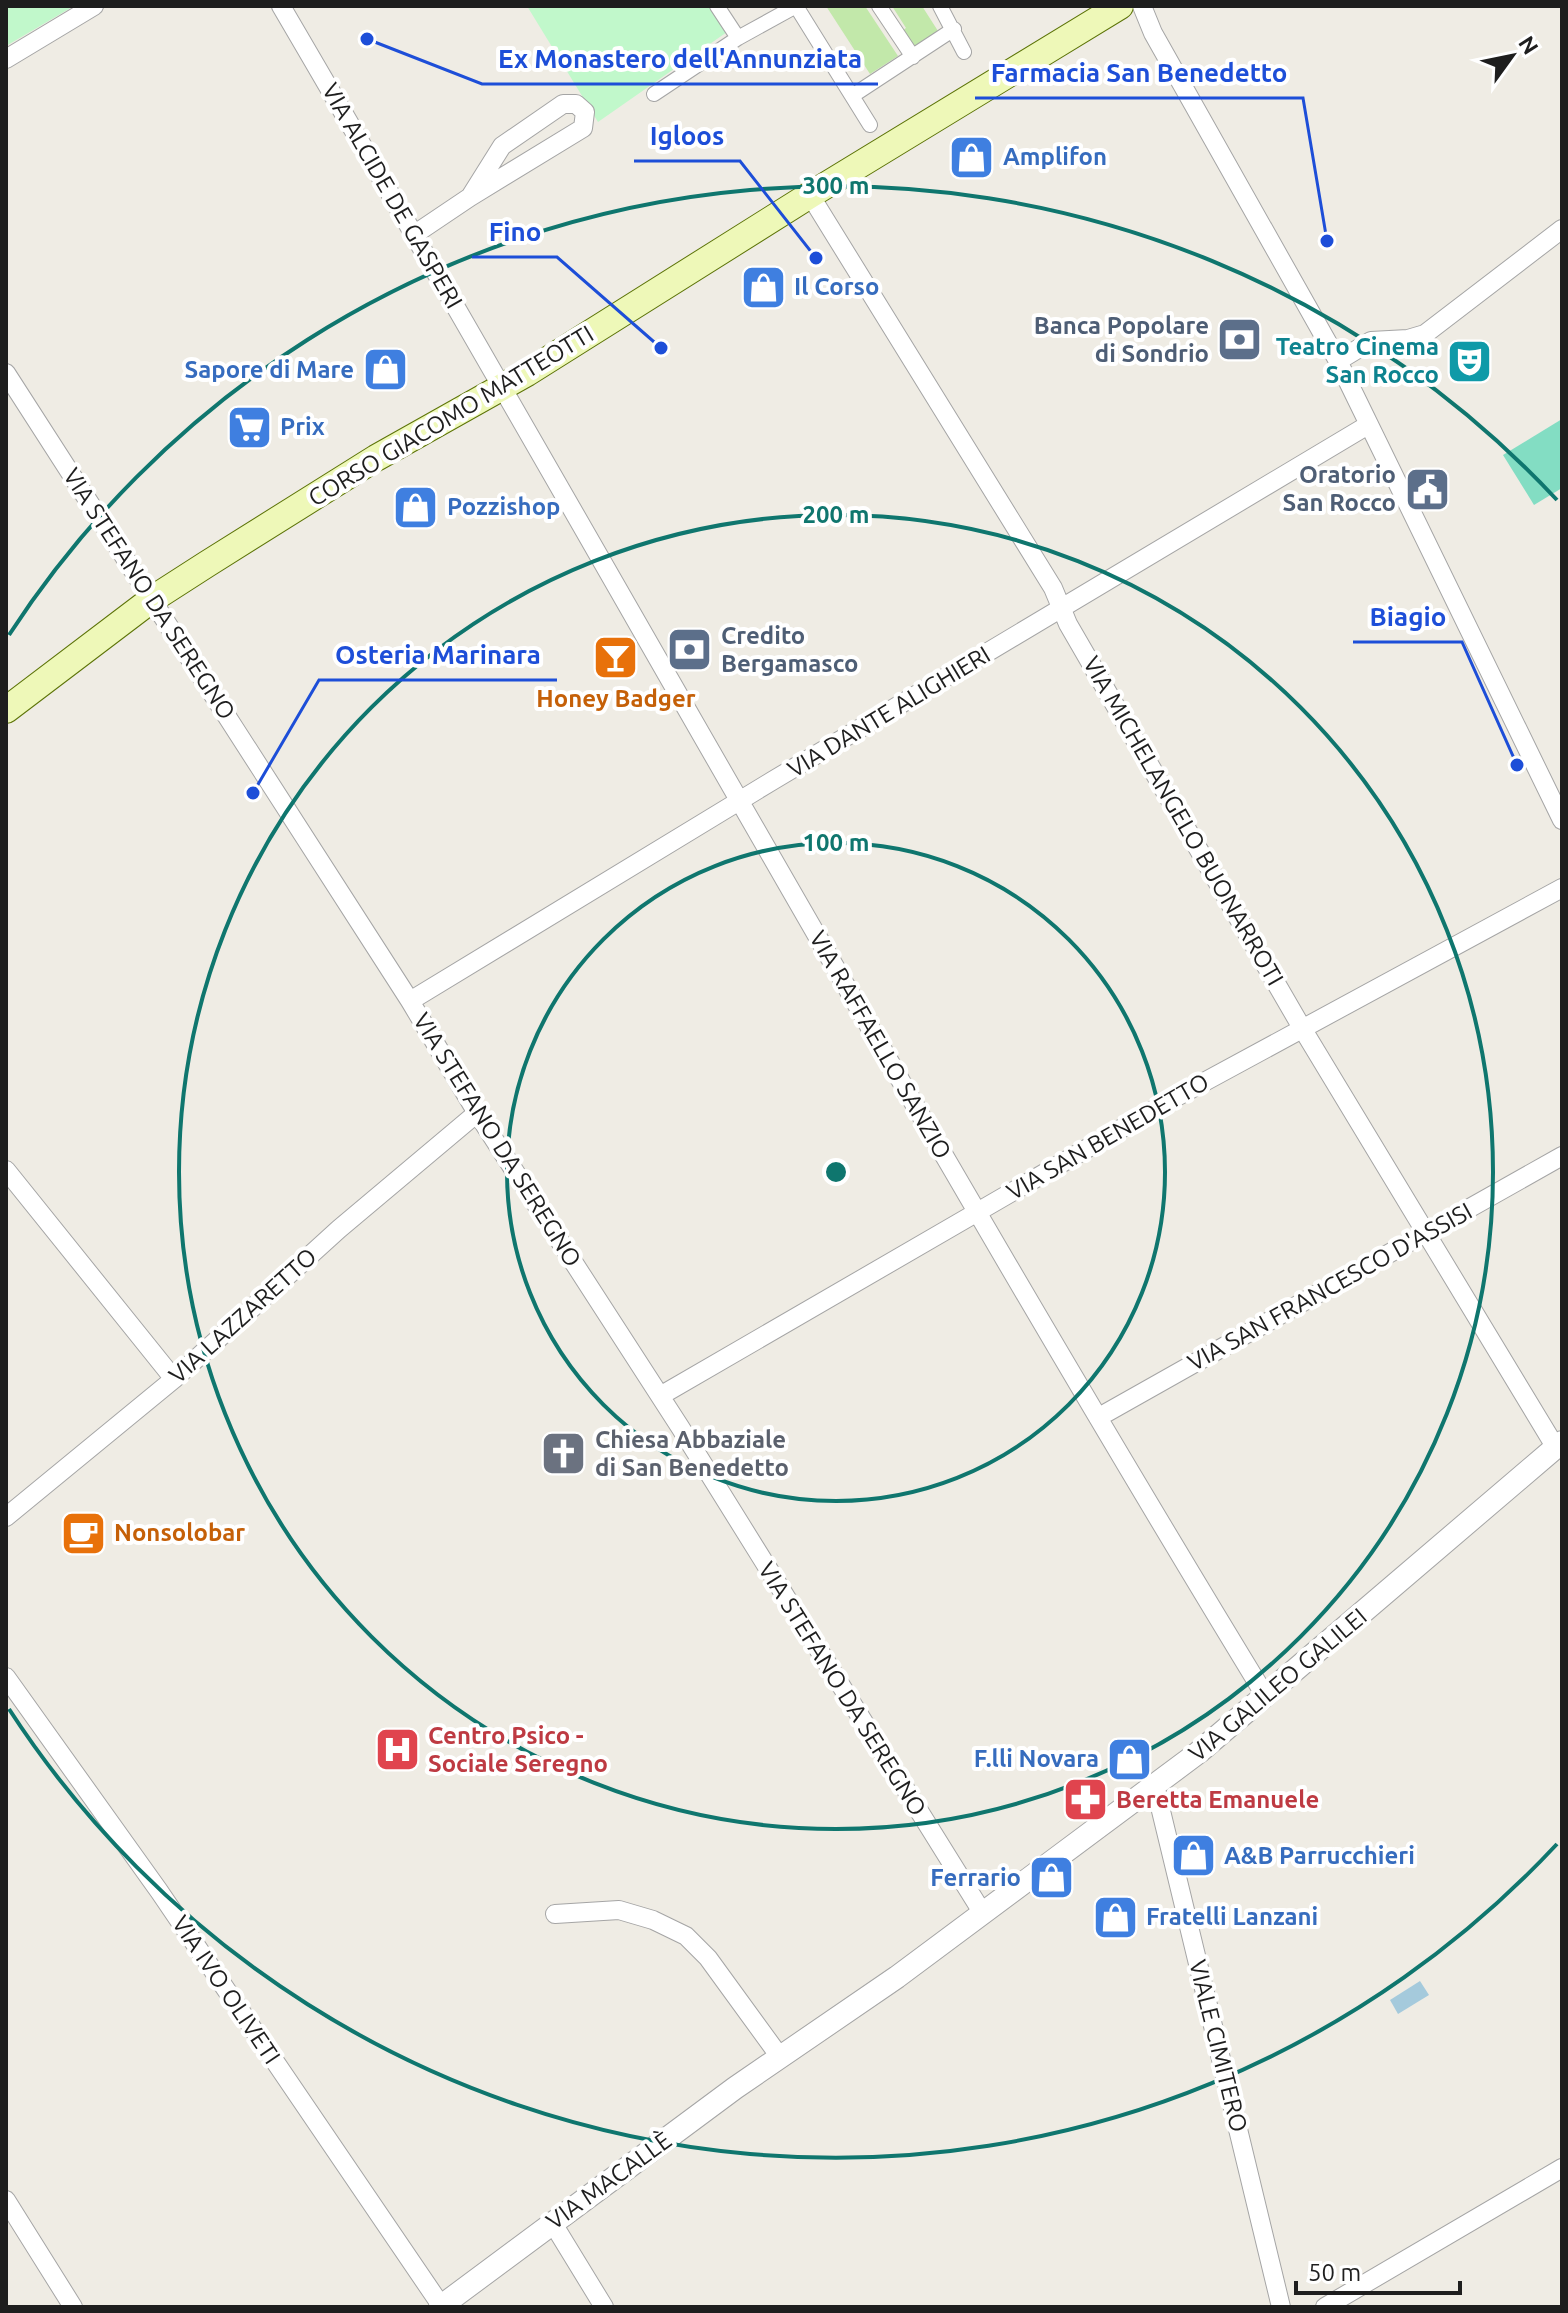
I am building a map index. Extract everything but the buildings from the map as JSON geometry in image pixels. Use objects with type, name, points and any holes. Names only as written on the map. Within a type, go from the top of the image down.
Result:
[{"type":"main road","name":"CORSO GIACOMO MATTEOTTI","points":[[6,710],[151,600],[376,458],[503,387],[1120,6]]},
{"type":"street","points":[[6,59],[94,6]]},
{"type":"street","name":"VIA ALCIDE DE GASPERI","points":[[281,6],[503,387]]},
{"type":"street","points":[[717,6],[738,38]]},
{"type":"street","points":[[654,94],[738,38],[796,6],[870,125]]},
{"type":"street","points":[[879,6],[913,57]]},
{"type":"street","points":[[940,6],[964,52]]},
{"type":"street","points":[[1142,6],[1153,33],[1338,361],[1562,820]]},
{"type":"street","points":[[852,96],[954,29]]},
{"type":"street","points":[[415,234],[583,128],[585,112],[576,104],[563,104],[502,146],[470,197]]},
{"type":"street","name":"VIA MICHELANGELO BUONARROTI","points":[[810,195],[1045,575],[1061,610],[1302,1028],[1425,1234],[1559,1445]]},
{"type":"street","points":[[1338,361],[1371,341],[1408,339],[1425,334],[1562,229]]},
{"type":"street","name":"VIA STEFANO DA SEREGNO","points":[[6,373],[410,1001],[477,1113],[660,1396],[982,1912]]},
{"type":"street","name":"VIA RAFFAELLO SANZIO","points":[[503,387],[738,802],[977,1213],[1266,1697]]},
{"type":"street","name":"VIA DANTE ALIGHIERI","points":[[410,1001],[1368,425]]},
{"type":"street","name":"VIA SAN BENEDETTO","points":[[660,1396],[1302,1028],[1562,888]]},
{"type":"street","name":"VIA LAZZARETTO","points":[[6,1517],[174,1379],[339,1229],[477,1113]]},
{"type":"street","name":"VIA SAN FRANCESCO D'ASSISI","points":[[1099,1417],[1562,1156]]},
{"type":"street","points":[[6,1170],[174,1379]]},
{"type":"street","name":"VIA GALILEO GALILEI","points":[[982,1912],[1155,1786],[1266,1697],[1559,1445]]},
{"type":"street","name":"VIA IVO OLIVETI","points":[[6,1677],[165,1900],[441,2307]]},
{"type":"street","name":"VIALE CIMITERO","points":[[1155,1786],[1281,2307]]},
{"type":"street","points":[[555,1914],[619,1910],[653,1920],[686,1936],[708,1958],[780,2057]]},
{"type":"street","name":"VIA MACALLÈ","points":[[441,2307],[552,2222],[780,2057],[897,1977],[982,1912]]},
{"type":"street","points":[[1325,2307],[1562,2168]]},
{"type":"street","points":[[6,2202],[73,2307]]},
{"type":"street","points":[[552,2222],[604,2307]]},
{"type":"green space","points":[[6,6],[74,6],[6,46]]},
{"type":"green space","points":[[527,6],[711,6],[727,32],[598,122]]},
{"type":"green space","points":[[826,6],[865,6],[898,56],[870,74]]},
{"type":"green space","points":[[892,6],[922,6],[938,31],[910,49],[899,33],[906,28]]},
{"type":"green space","points":[[1562,419],[1562,488],[1534,505],[1503,455]]},
{"type":"water","points":[[1420,1981],[1429,1995],[1398,2014],[1390,2000]]},
{"type":"place","name":"Ex Monastero dell'Annunziata","points":[[367,39]]},
{"type":"place","name":"Amplifon","points":[[972,157]]},
{"type":"place","name":"Farmacia San Benedetto","points":[[1327,241]]},
{"type":"place","name":"Igloos","points":[[816,258]]},
{"type":"place","name":"Il Corso","points":[[763,287]]},
{"type":"place","name":"Banca Popolare di Sondrio","points":[[1240,340]]},
{"type":"place","name":"Fino","points":[[661,348]]},
{"type":"place","name":"Teatro Cinema San Rocco","points":[[1470,361]]},
{"type":"place","name":"Sapore di Mare","points":[[385,370]]},
{"type":"place","name":"Prix","points":[[249,427]]},
{"type":"place","name":"Oratorio San Rocco","points":[[1427,489]]},
{"type":"place","name":"Pozzishop","points":[[416,507]]},
{"type":"place","name":"Credito Bergamasco","points":[[690,650]]},
{"type":"place","name":"Honey Badger","points":[[616,657]]},
{"type":"place","name":"Biagio","points":[[1517,765]]},
{"type":"place","name":"Osteria Marinara","points":[[253,793]]},
{"type":"place","name":"Chiesa Abbaziale di San Benedetto","points":[[564,1454]]},
{"type":"place","name":"Nonsolobar","points":[[83,1533]]},
{"type":"place","name":"Centro Psico - Sociale Seregno","points":[[397,1750]]},
{"type":"place","name":"F.lli Novara","points":[[1130,1759]]},
{"type":"place","name":"Beretta Emanuele","points":[[1085,1800]]},
{"type":"place","name":"A&B Parrucchieri","points":[[1193,1856]]},
{"type":"place","name":"Ferrario","points":[[1052,1878]]},
{"type":"place","name":"Fratelli Lanzani","points":[[1115,1917]]}]
